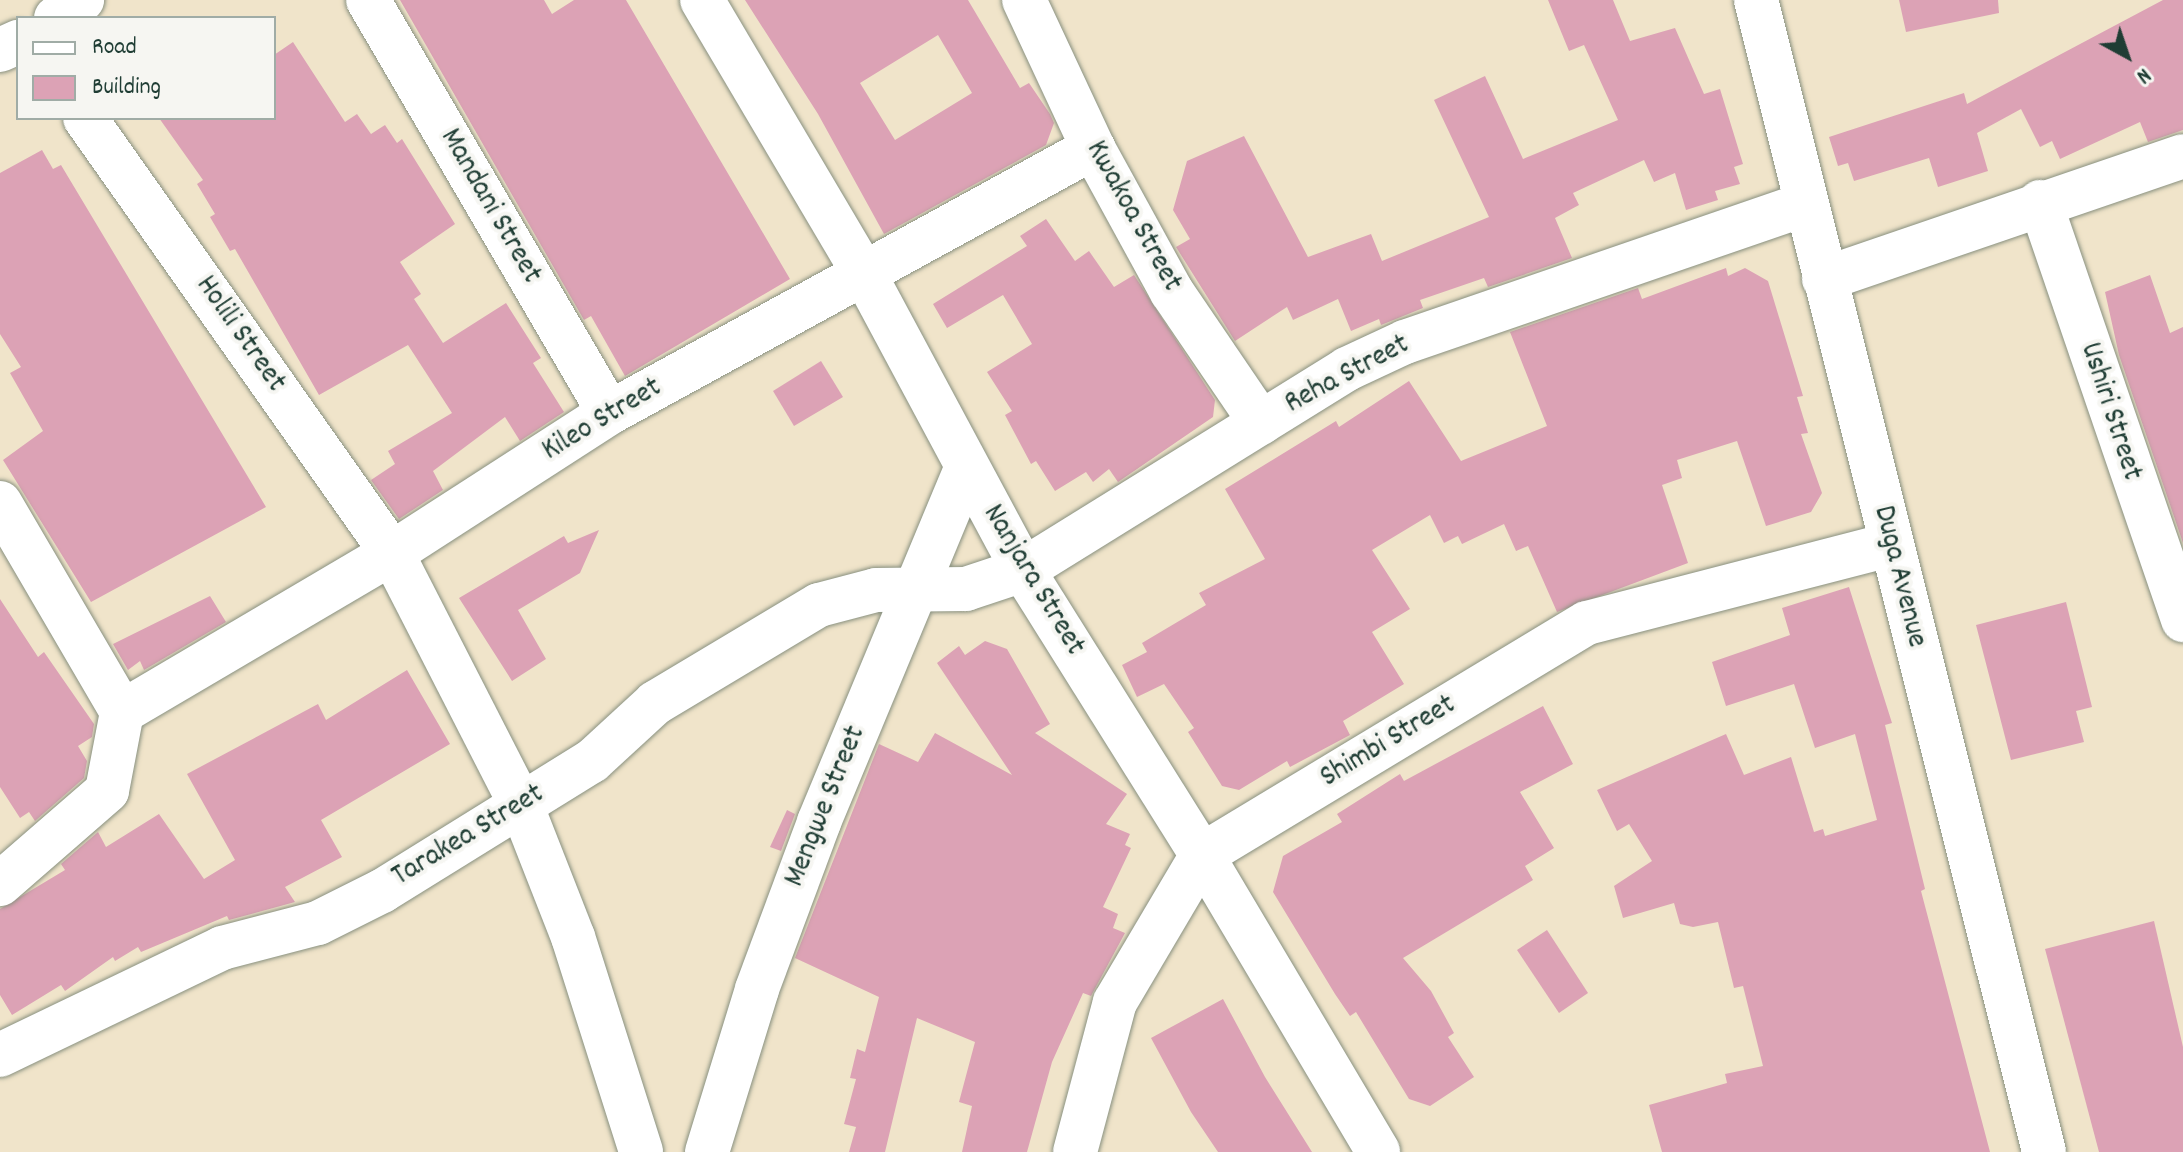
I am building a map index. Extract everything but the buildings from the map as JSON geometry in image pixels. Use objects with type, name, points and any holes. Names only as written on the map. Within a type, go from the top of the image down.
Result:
[{"type":"street","points":[[59,16],[82,0]]},
{"type":"street","name":"Mandani Street","points":[[368,0],[609,413]]},
{"type":"street","name":"Nanjara Street","points":[[702,0],[866,277],[966,469],[1023,570],[1202,855],[1378,1152]]},
{"type":"street","name":"Kwakoa Street","points":[[1024,0],[1093,148],[1172,292],[1261,423]]},
{"type":"street","name":"Duga Avenue","points":[[1756,0],[1889,545],[2044,1152]]},
{"type":"street","name":"Holili Street","points":[[86,120],[392,553],[522,807],[573,937],[641,1152]]},
{"type":"street","name":"Kileo Street","points":[[122,712],[392,553],[609,413],[866,277],[1093,148]]},
{"type":"street","points":[[1824,279],[2040,202],[2183,156]]},
{"type":"street","name":"Ushiri Street","points":[[2040,202],[2183,620]]},
{"type":"street","name":"Reha Street","points":[[916,589],[966,589],[1023,570],[1347,369],[1405,342],[1805,204]]},
{"type":"street","name":"Mengwe Street","points":[[707,1152],[757,989],[966,469]]},
{"type":"street","points":[[0,503],[122,712],[107,791],[0,884]]},
{"type":"street","name":"Shimbi Street","points":[[1075,1152],[1115,1002],[1202,855],[1587,623],[1889,545]]},
{"type":"street","name":"Tarakea Street","points":[[0,1055],[222,948],[318,923],[522,807],[592,761],[655,703],[819,605],[876,590],[916,589]]}]
